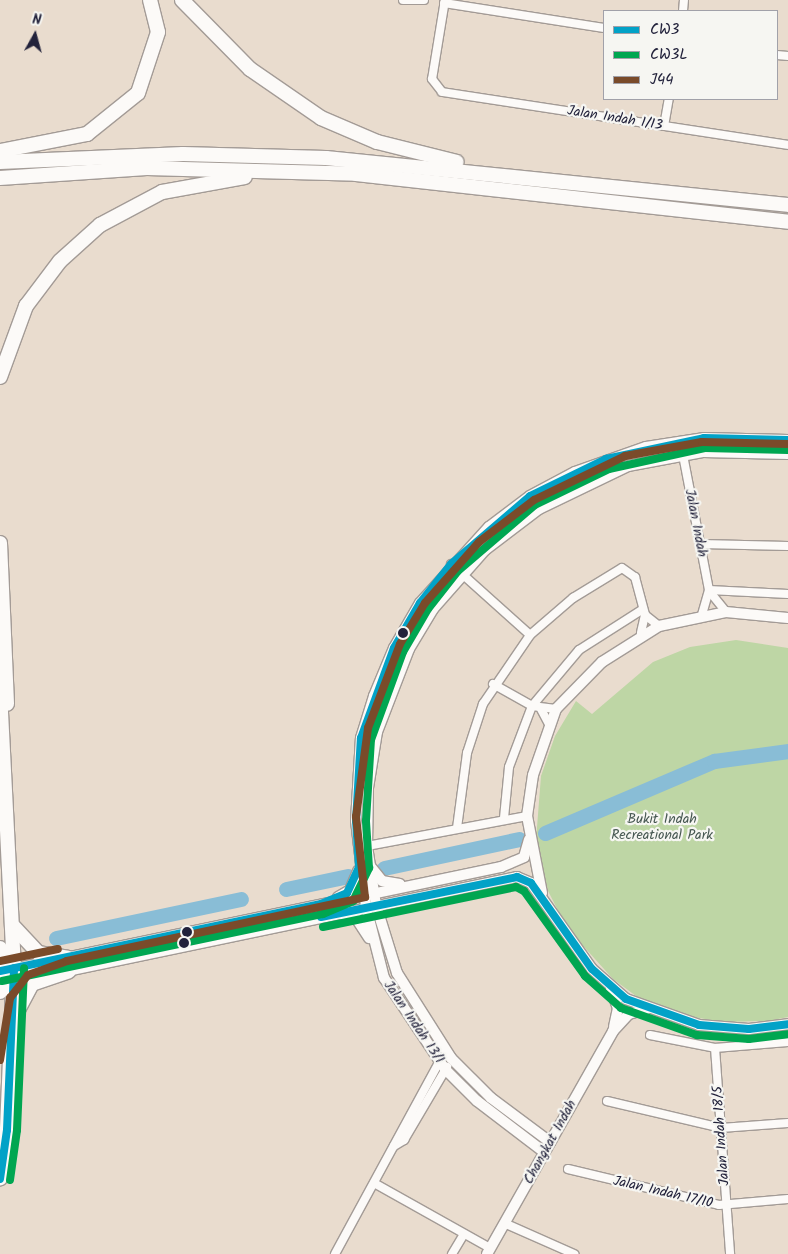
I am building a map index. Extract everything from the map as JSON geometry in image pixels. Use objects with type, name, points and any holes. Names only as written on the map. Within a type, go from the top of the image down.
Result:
[{"type":"highway","points":[[0,151],[87,134],[138,93],[158,32],[150,0]]},
{"type":"highway","points":[[182,0],[250,69],[321,118],[377,142],[516,174]]},
{"type":"highway","points":[[0,162],[233,154],[516,174],[788,205]]},
{"type":"highway","points":[[0,178],[147,168],[313,173],[452,183],[788,222]]},
{"type":"highway","points":[[0,377],[26,306],[60,261],[100,225],[138,201],[186,185],[313,173]]},
{"type":"highway","points":[[0,543],[7,710],[4,737]]},
{"type":"highway","points":[[0,692],[14,927],[5,977],[0,992]]},
{"type":"highway","points":[[14,927],[38,953],[68,964]]},
{"type":"highway","points":[[0,948],[13,1025],[0,1179]]},
{"type":"highway","points":[[13,1025],[25,991],[68,964]]},
{"type":"street","points":[[403,0],[420,2]]},
{"type":"street","points":[[444,2],[603,28]]},
{"type":"street","name":"Jalan Indah 1/13","points":[[444,2],[432,78],[442,92],[788,145]]},
{"type":"street","points":[[664,126],[669,100]]},
{"type":"street","points":[[371,906],[356,822],[361,738],[394,648],[420,603],[451,564],[489,527],[530,496],[606,459],[704,438],[788,440]]},
{"type":"street","points":[[321,904],[350,890],[364,866],[367,846],[368,788],[377,732],[408,650],[462,574],[505,533],[570,492],[628,466],[683,455],[788,454]]},
{"type":"street","name":"Jalan Indah","points":[[683,455],[709,590],[726,612]]},
{"type":"street","points":[[700,544],[788,546]]},
{"type":"street","points":[[451,564],[530,635]]},
{"type":"street","points":[[457,828],[467,753],[493,684],[530,635],[617,568],[627,569],[635,577],[644,612],[641,633]]},
{"type":"street","points":[[709,590],[788,594]]},
{"type":"street","name":"Jalan Indah","points":[[702,614],[709,590]]},
{"type":"street","points":[[644,612],[659,626]]},
{"type":"street","points":[[504,818],[510,767],[536,708],[579,650],[644,612]]},
{"type":"street","points":[[544,901],[529,840],[527,816],[533,775],[549,724],[556,709],[602,662],[641,633],[702,614],[726,612],[788,618]]},
{"type":"street","points":[[493,684],[536,708],[549,724]]},
{"type":"street","points":[[536,708],[556,709]]},
{"type":"street","points":[[367,846],[504,818],[527,816]]},
{"type":"street","points":[[68,964],[321,904],[512,864],[524,856],[529,840]]},
{"type":"street","points":[[364,866],[386,883],[412,885]]},
{"type":"street","points":[[5,977],[517,877],[531,883],[575,951],[608,985],[647,1009],[677,1021],[724,1028],[788,1024]]},
{"type":"street","points":[[385,942],[385,913],[414,897]]},
{"type":"street","name":"Jalan Indah 13/1","points":[[371,906],[411,999],[449,1055],[492,1098],[550,1142]]},
{"type":"street","name":"Jalan Indah 13/1","points":[[371,906],[373,945],[396,999],[442,1065],[477,1100],[544,1152]]},
{"type":"street","points":[[325,916],[356,918],[373,945]]},
{"type":"street","name":"Changkat Indah","points":[[608,985],[618,1008],[613,1030]]},
{"type":"street","name":"Changkat Indah","points":[[488,1251],[613,1030],[629,1014],[647,1009]]},
{"type":"street","points":[[650,1035],[715,1048],[788,1042]]},
{"type":"street","name":"Jalan Indah 18/5","points":[[715,1048],[730,1254]]},
{"type":"street","points":[[335,1254],[394,1146],[404,1140],[442,1065],[449,1055]]},
{"type":"street","points":[[607,1102],[721,1128],[788,1123]]},
{"type":"street","name":"Jalan Indah 17/10","points":[[568,1169],[726,1204],[788,1199]]},
{"type":"street","points":[[374,1183],[464,1234],[488,1251]]},
{"type":"street","points":[[504,1223],[574,1254]]},
{"type":"street","points":[[452,1254],[464,1234]]},
{"type":"green space","name":"Bukit Indah Recreational Park","points":[[736,640],[788,648],[788,1017],[768,1021],[724,1022],[680,1015],[636,996],[613,979],[567,928],[548,891],[536,840],[541,776],[555,736],[576,701],[592,714],[653,662],[690,647]]},
{"type":"waterway","points":[[545,833],[714,761],[788,751]]},
{"type":"waterway","points":[[384,868],[519,839]]},
{"type":"waterway","points":[[286,889],[348,876]]},
{"type":"waterway","points":[[56,938],[241,899]]},
{"type":"transit line","name":"CW3","points":[[0,971],[321,904],[347,893],[359,867],[356,821],[361,738],[394,648],[420,603],[451,564],[530,496],[606,459],[704,438],[788,440]]},
{"type":"transit line","name":"J44","points":[[0,1060],[10,998],[28,975],[67,961],[365,897],[356,817],[368,728],[400,644],[425,603],[479,542],[534,500],[625,456],[702,442],[788,444]]},
{"type":"transit line","name":"CW3L","points":[[2,981],[323,914],[353,901],[369,868],[366,821],[371,740],[403,652],[428,609],[458,571],[535,505],[609,469],[705,448],[788,450]]},
{"type":"transit line","name":"CW3","points":[[321,917],[517,877],[531,883],[592,969],[626,999],[699,1025],[749,1029],[788,1024]]},
{"type":"transit line","name":"CW3L","points":[[323,927],[516,887],[524,891],[585,976],[621,1008],[697,1035],[749,1039],[788,1034]]},
{"type":"transit line","name":"J44","points":[[0,961],[58,949]]},
{"type":"transit line","name":"CW3","points":[[0,1179],[7,1130],[14,968]]},
{"type":"transit line","name":"CW3L","points":[[10,1180],[17,1130],[24,968]]}]
